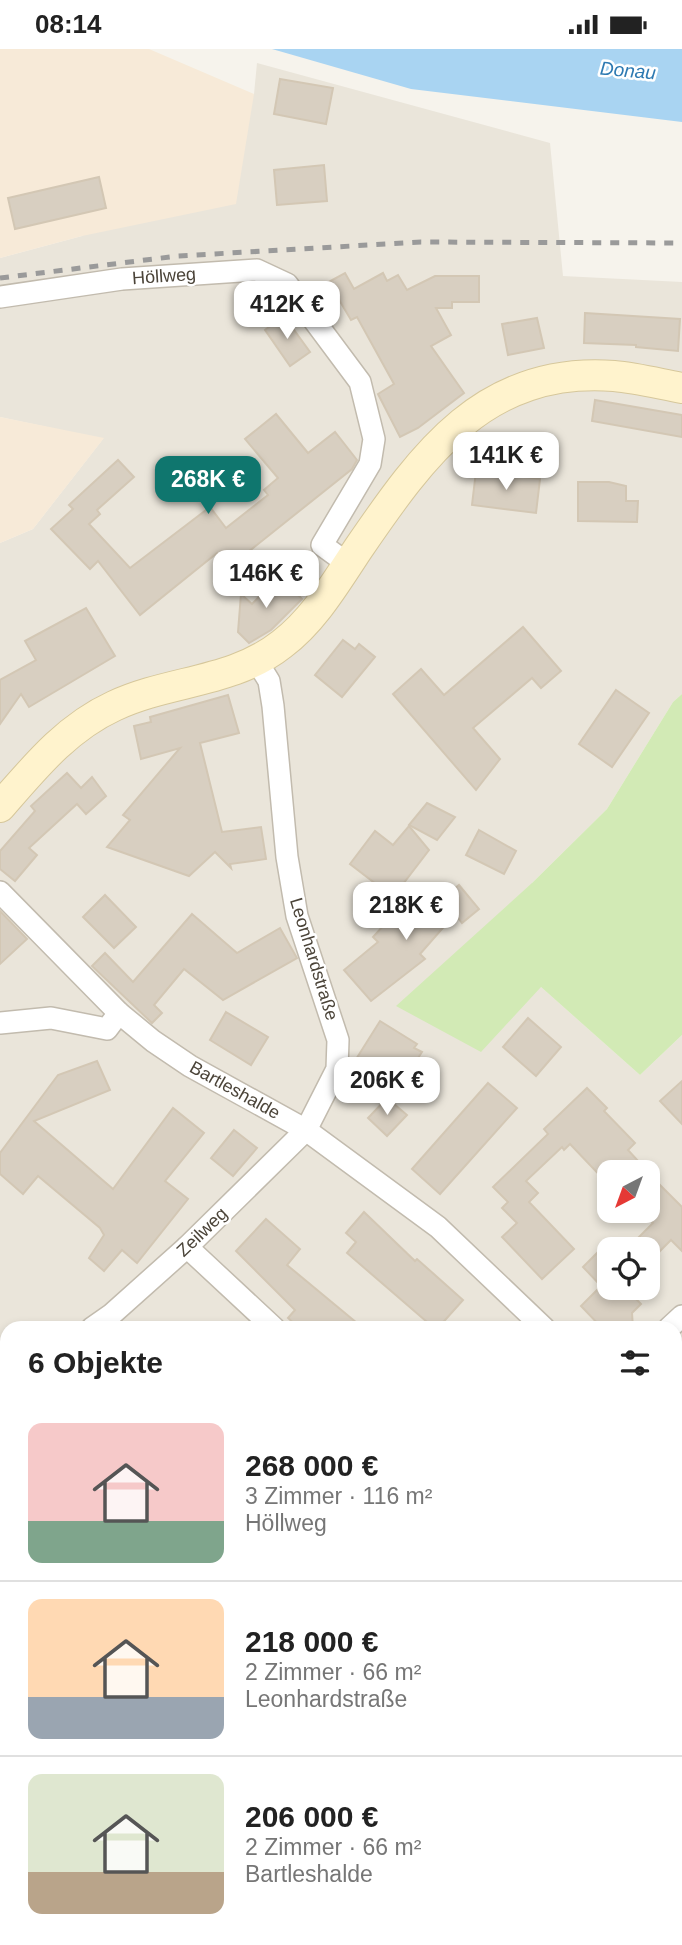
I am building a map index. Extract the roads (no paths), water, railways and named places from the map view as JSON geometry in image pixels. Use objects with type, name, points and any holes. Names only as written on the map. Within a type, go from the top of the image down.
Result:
[{"type":"main road","points":[[0,807],[49,751],[75,729],[114,706],[148,693],[234,671],[281,645],[306,622],[402,486],[458,423],[504,393],[563,377],[614,376],[682,388]]},
{"type":"street","name":"Höllweg","points":[[0,297],[122,279],[257,270],[287,284],[360,382],[370,417],[374,439],[370,464],[322,545],[348,565]]},
{"type":"street","name":"Leonhardstraße","points":[[256,660],[269,681],[274,706],[287,857],[298,916],[338,1040],[337,1069],[306,1130]]},
{"type":"street","name":"Bartleshalde","points":[[0,892],[119,1013],[190,1066],[306,1130],[443,1230],[537,1321]]},
{"type":"street","points":[[0,1023],[51,1018],[107,1028],[119,1013]]},
{"type":"street","name":"Zeilweg","points":[[102,1321],[187,1247],[306,1130]]},
{"type":"street","points":[[187,1247],[266,1321]]},
{"type":"water","name":"Donau","points":[[272,49],[682,49],[682,122],[411,89]]},
{"type":"railway","points":[[0,278],[178,256],[421,242],[682,243]]}]
